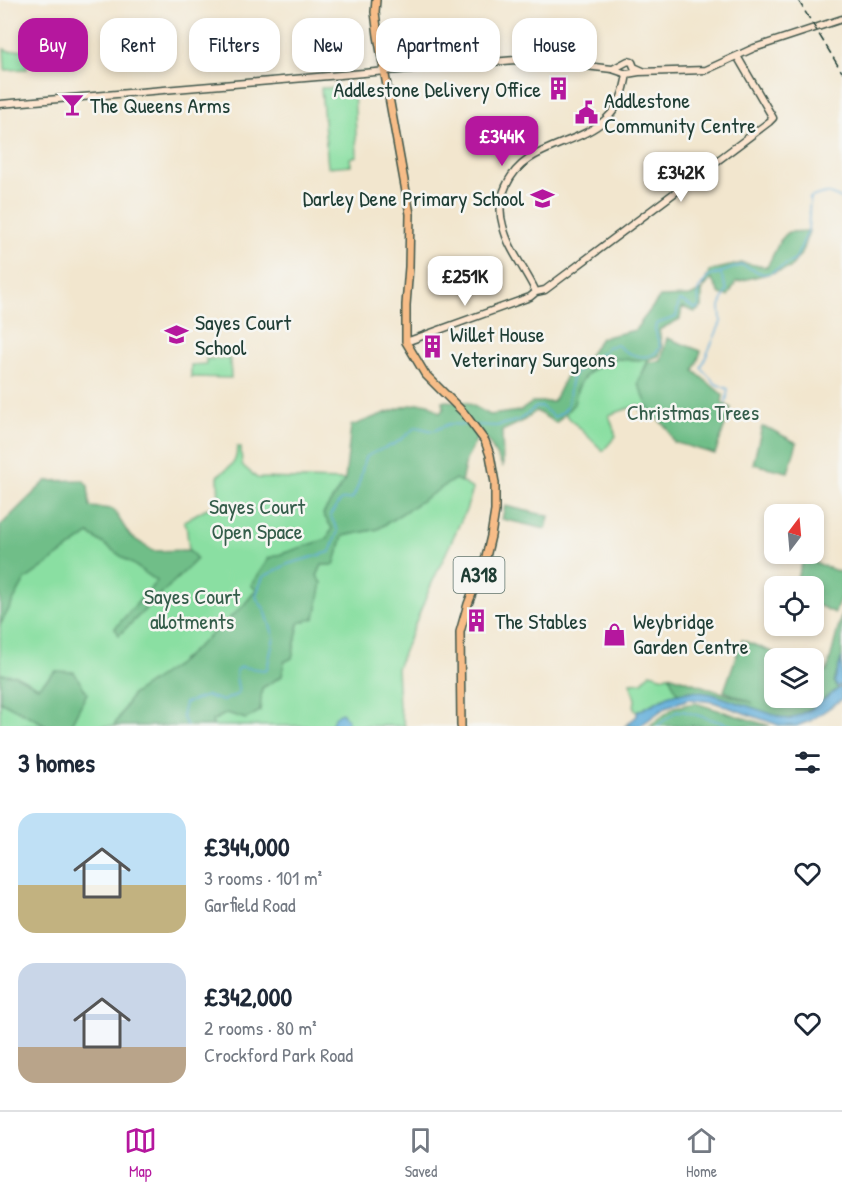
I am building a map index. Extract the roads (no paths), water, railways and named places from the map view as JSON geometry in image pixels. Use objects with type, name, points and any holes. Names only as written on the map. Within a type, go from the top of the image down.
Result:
[{"type":"main road","points":[[376,0],[376,22]]},
{"type":"main road","points":[[500,61],[518,60],[646,72],[700,72],[754,48],[842,20]]},
{"type":"main road","points":[[385,72],[410,214],[406,342],[545,290],[773,118],[737,56]]},
{"type":"main road","points":[[536,292],[502,225],[501,206],[506,186],[513,172],[530,158],[585,133],[606,120],[620,102],[631,71],[628,60],[621,68]]},
{"type":"main road","points":[[0,104],[376,72]]},
{"type":"main road","name":"A318","points":[[406,342],[425,374],[464,413],[485,441],[495,483],[494,525],[486,557],[460,632],[461,726]]},
{"type":"water","points":[[842,657],[842,684],[837,687],[834,682]]},
{"type":"water","points":[[842,686],[842,699],[810,721],[796,726],[781,726],[713,702],[689,699],[666,707],[640,726],[625,726],[637,716],[637,712],[670,695],[693,691],[712,694],[790,719],[812,708],[824,708],[824,699]]},
{"type":"water","points":[[342,713],[348,720],[346,726],[331,726],[334,718]]},
{"type":"waterway","points":[[475,425],[496,426],[519,420],[536,407],[542,407],[554,417],[561,413],[568,403],[574,375],[607,347],[617,345],[639,356],[656,352],[660,347],[655,329],[656,324],[676,317],[679,301],[695,309],[699,307],[698,290],[708,277],[742,265],[763,274],[770,273],[795,260],[808,231],[810,198],[827,193],[842,199]]},
{"type":"waterway","points":[[720,272],[727,290],[720,306],[721,322],[701,368],[716,384],[728,389],[726,403]]},
{"type":"waterway","points":[[187,726],[182,716],[185,703],[207,696],[223,701],[238,694],[237,669],[241,667],[267,669],[274,637],[265,610],[256,595],[263,577],[288,564],[330,552],[338,531],[330,515],[341,500],[352,499],[359,485],[365,458],[395,443],[416,427],[433,431],[449,424],[470,425]]},
{"type":"waterway","points":[[657,726],[676,712],[683,711],[734,726]]},
{"type":"railway","points":[[798,0],[842,72]]},
{"type":"place","name":"Addlestone Delivery Office","points":[[559,89]]},
{"type":"place","name":"The Queens Arms","points":[[72,105]]},
{"type":"place","name":"Addlestone Community Centre","points":[[586,113]]},
{"type":"place","name":"Darley Dene Primary School","points":[[542,198]]},
{"type":"place","name":"Sayes Court School","points":[[177,335]]},
{"type":"place","name":"Willet House Veterinary Surgeons","points":[[432,347]]},
{"type":"place","name":"The Stables","points":[[477,621]]},
{"type":"place","name":"Weybridge Garden Centre","points":[[615,634]]},
{"type":"park label","name":"Christmas Trees","points":[[693,412]]},
{"type":"park label","name":"Sayes Court Open Space","points":[[257,518]]},
{"type":"park label","name":"Sayes Court allotments","points":[[192,608]]}]
